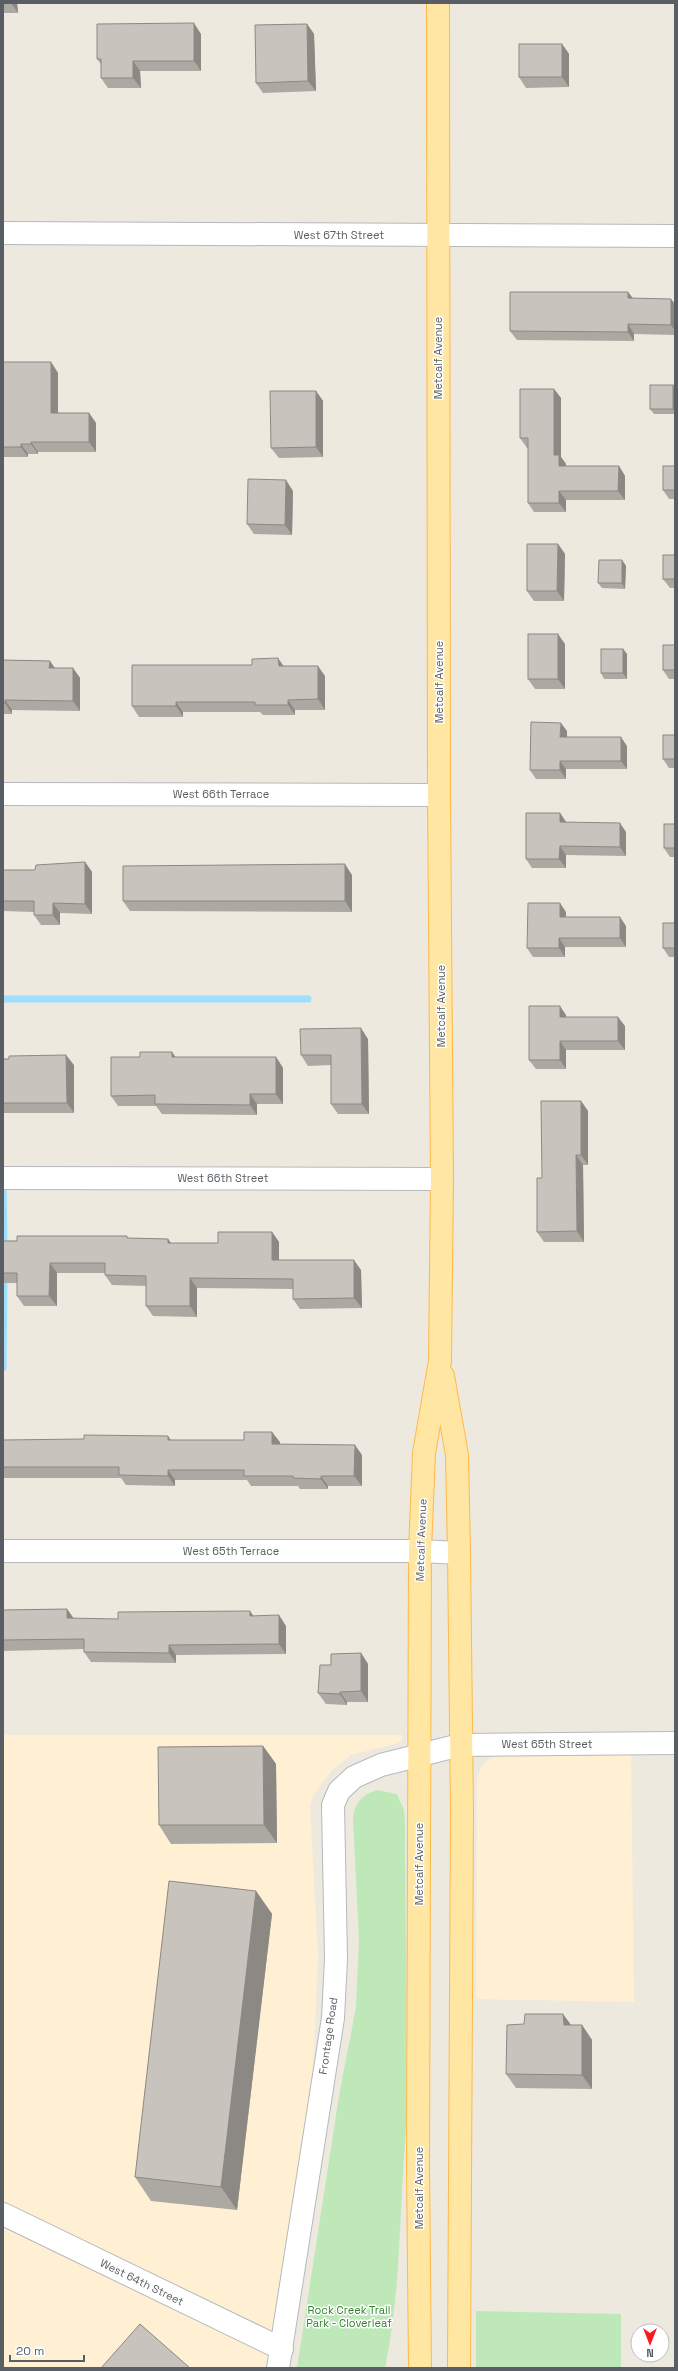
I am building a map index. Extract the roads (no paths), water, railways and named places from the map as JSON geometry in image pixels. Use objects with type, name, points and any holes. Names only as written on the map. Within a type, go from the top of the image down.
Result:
[{"type":"main road","name":"Metcalf Avenue","points":[[420,2368],[418,2165],[420,1551],[424,1453],[440,1361],[442,1179],[439,795],[438,3]]},
{"type":"main road","name":"Metcalf Avenue","points":[[440,1361],[457,1455],[460,1553],[460,1745],[462,1820],[459,2368]]},
{"type":"street","name":"West 67th Street","points":[[3,233],[675,236]]},
{"type":"street","name":"West 66th Terrace","points":[[3,794],[439,795]]},
{"type":"street","name":"West 66th Street","points":[[3,1178],[442,1179]]},
{"type":"street","name":"West 65th Terrace","points":[[3,1551],[420,1551],[460,1553]]},
{"type":"street","name":"West 65th Street","points":[[420,1756],[460,1745],[675,1743]]},
{"type":"street","name":"Frontage Road","points":[[280,2359],[333,2018],[336,1959],[333,1805],[339,1791],[354,1777],[381,1765],[420,1756]]},
{"type":"street","name":"West 64th Street","points":[[3,2214],[280,2359]]},
{"type":"waterway","points":[[3,999],[308,999]]},
{"type":"waterway","points":[[3,1180],[4,1249]]},
{"type":"waterway","points":[[3,1368],[4,1274]]},
{"type":"park label","name":"Rock Creek Trail Park - Cloverleaf","points":[[349,2316]]}]
